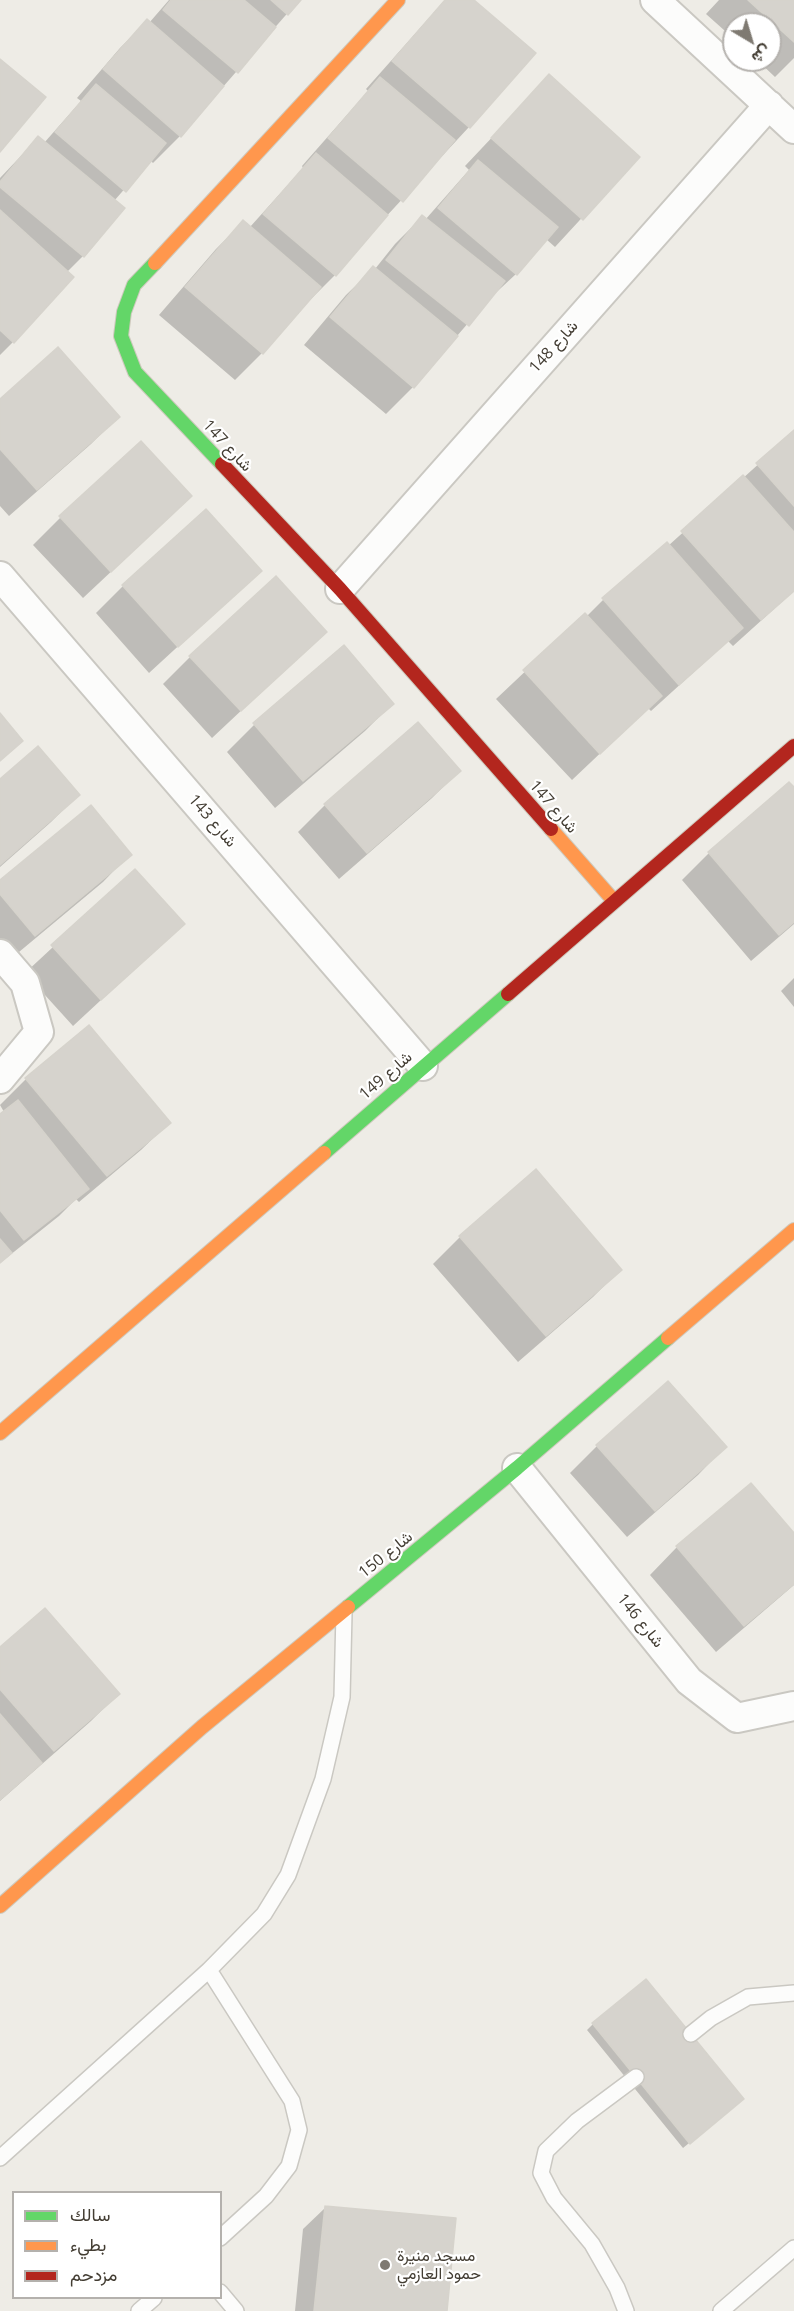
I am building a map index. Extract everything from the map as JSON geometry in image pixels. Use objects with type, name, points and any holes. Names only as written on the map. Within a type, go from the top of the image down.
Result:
[{"type":"street","name":"شارع 147","points":[[398,0],[134,285],[124,312],[121,336],[135,372],[340,589],[614,901]]},
{"type":"street","points":[[655,0],[794,129]]},
{"type":"street","name":"شارع 148","points":[[340,589],[769,105]]},
{"type":"street","name":"شارع 143","points":[[0,576],[423,1066]]},
{"type":"street","name":"شارع 149","points":[[0,1432],[794,746]]},
{"type":"street","points":[[0,954],[25,983],[39,1032],[0,1079]]},
{"type":"street","name":"شارع 150","points":[[0,1906],[202,1727],[517,1468],[794,1230]]},
{"type":"street","name":"شارع 146","points":[[517,1468],[689,1681],[737,1718],[794,1706]]},
{"type":"lane","points":[[0,2158],[210,1970],[264,1914],[288,1875],[323,1779],[342,1697],[344,1610]]},
{"type":"lane","points":[[210,1970],[292,2101],[299,2130],[289,2166],[266,2196],[222,2236]]},
{"type":"lane","points":[[691,2034],[711,2018],[748,1997],[794,1993]]},
{"type":"lane","points":[[626,2311],[617,2288],[592,2244],[554,2198],[541,2173],[546,2151],[577,2121],[636,2077]]},
{"type":"lane","points":[[721,2311],[794,2248]]},
{"type":"lane","points":[[222,2294],[236,2311]]},
{"type":"lane","points":[[141,2310],[153,2299]]},
{"type":"building","points":[[171,0],[244,0],[276,27],[238,73],[163,10]]},
{"type":"building","points":[[271,0],[301,0],[288,15]]},
{"type":"building","points":[[445,0],[474,0],[536,53],[470,128],[392,61]]},
{"type":"building","points":[[748,0],[794,0],[794,42],[782,31],[782,12],[761,12]]},
{"type":"building","points":[[147,19],[224,86],[181,137],[103,69]]},
{"type":"building","points":[[0,59],[46,97],[0,152]]},
{"type":"building","points":[[549,74],[640,157],[583,220],[491,138]]},
{"type":"building","points":[[380,77],[455,140],[403,202],[328,138]]},
{"type":"building","points":[[96,84],[166,143],[126,192],[55,132]]},
{"type":"building","points":[[38,136],[125,208],[84,257],[0,187],[0,182]]},
{"type":"building","points":[[316,153],[388,215],[336,276],[263,214]]},
{"type":"building","points":[[478,160],[558,227],[517,275],[438,208]]},
{"type":"building","points":[[0,210],[74,277],[14,343],[0,330]]},
{"type":"building","points":[[422,215],[505,281],[469,326],[386,260]]},
{"type":"building","points":[[243,220],[321,287],[263,354],[185,287]]},
{"type":"building","points":[[373,266],[458,336],[414,388],[330,317]]},
{"type":"building","points":[[58,347],[120,417],[37,490],[0,449],[0,399]]},
{"type":"building","points":[[794,430],[794,506],[756,463]]},
{"type":"building","points":[[141,441],[192,496],[111,572],[59,516]]},
{"type":"building","points":[[743,475],[794,532],[794,591],[761,620],[681,531]]},
{"type":"building","points":[[206,509],[262,571],[178,647],[122,585]]},
{"type":"building","points":[[667,542],[743,628],[679,685],[602,598]]},
{"type":"building","points":[[276,576],[327,632],[241,711],[189,656]]},
{"type":"building","points":[[585,613],[662,696],[600,754],[523,670]]},
{"type":"building","points":[[344,645],[394,704],[303,781],[253,723]]},
{"type":"building","points":[[0,713],[23,741],[0,761]]},
{"type":"building","points":[[418,722],[461,771],[367,853],[324,804]]},
{"type":"building","points":[[38,746],[80,795],[0,865],[0,779]]},
{"type":"building","points":[[789,782],[794,787],[794,922],[779,935],[708,852]]},
{"type":"building","points":[[91,805],[132,855],[35,936],[0,894],[0,880]]},
{"type":"building","points":[[135,869],[185,924],[101,1000],[51,945]]},
{"type":"building","points":[[89,1025],[171,1123],[107,1176],[25,1078]]},
{"type":"building","points":[[18,1100],[89,1189],[24,1240],[0,1210],[0,1114]]},
{"type":"building","points":[[536,1169],[622,1270],[546,1336],[459,1236]]},
{"type":"building","points":[[0,1239],[12,1253],[0,1263]]},
{"type":"building","points":[[668,1381],[727,1447],[655,1511],[596,1445]]},
{"type":"building","points":[[751,1483],[794,1533],[794,1584],[744,1626],[676,1546]]},
{"type":"building","points":[[45,1608],[120,1694],[54,1751],[0,1689],[0,1647]]},
{"type":"building","points":[[0,1714],[42,1763],[0,1800]]},
{"type":"building","points":[[646,1979],[744,2099],[690,2144],[592,2023]]},
{"type":"building","name":"مسجد منيرة حمود العازمي","points":[[325,2206],[456,2218],[447,2311],[314,2311]]},
{"type":"traffic: fast","points":[[155,263],[134,285],[124,312],[121,336],[135,372],[222,464]]},
{"type":"traffic: fast","points":[[324,1153],[508,994]]},
{"type":"traffic: fast","points":[[348,1607],[517,1468],[668,1338]]},
{"type":"traffic: slow","points":[[155,263],[398,0]]},
{"type":"traffic: slow","points":[[551,829],[614,901]]},
{"type":"traffic: slow","points":[[0,1433],[324,1153]]},
{"type":"traffic: slow","points":[[668,1338],[794,1230]]},
{"type":"traffic: slow","points":[[0,1906],[202,1727],[348,1607]]},
{"type":"traffic: jam","points":[[222,464],[340,589],[551,829]]},
{"type":"traffic: jam","points":[[508,994],[794,746]]},
{"type":"place","name":"مسجد منيرة حمود العازمي","points":[[385,2265]]}]
